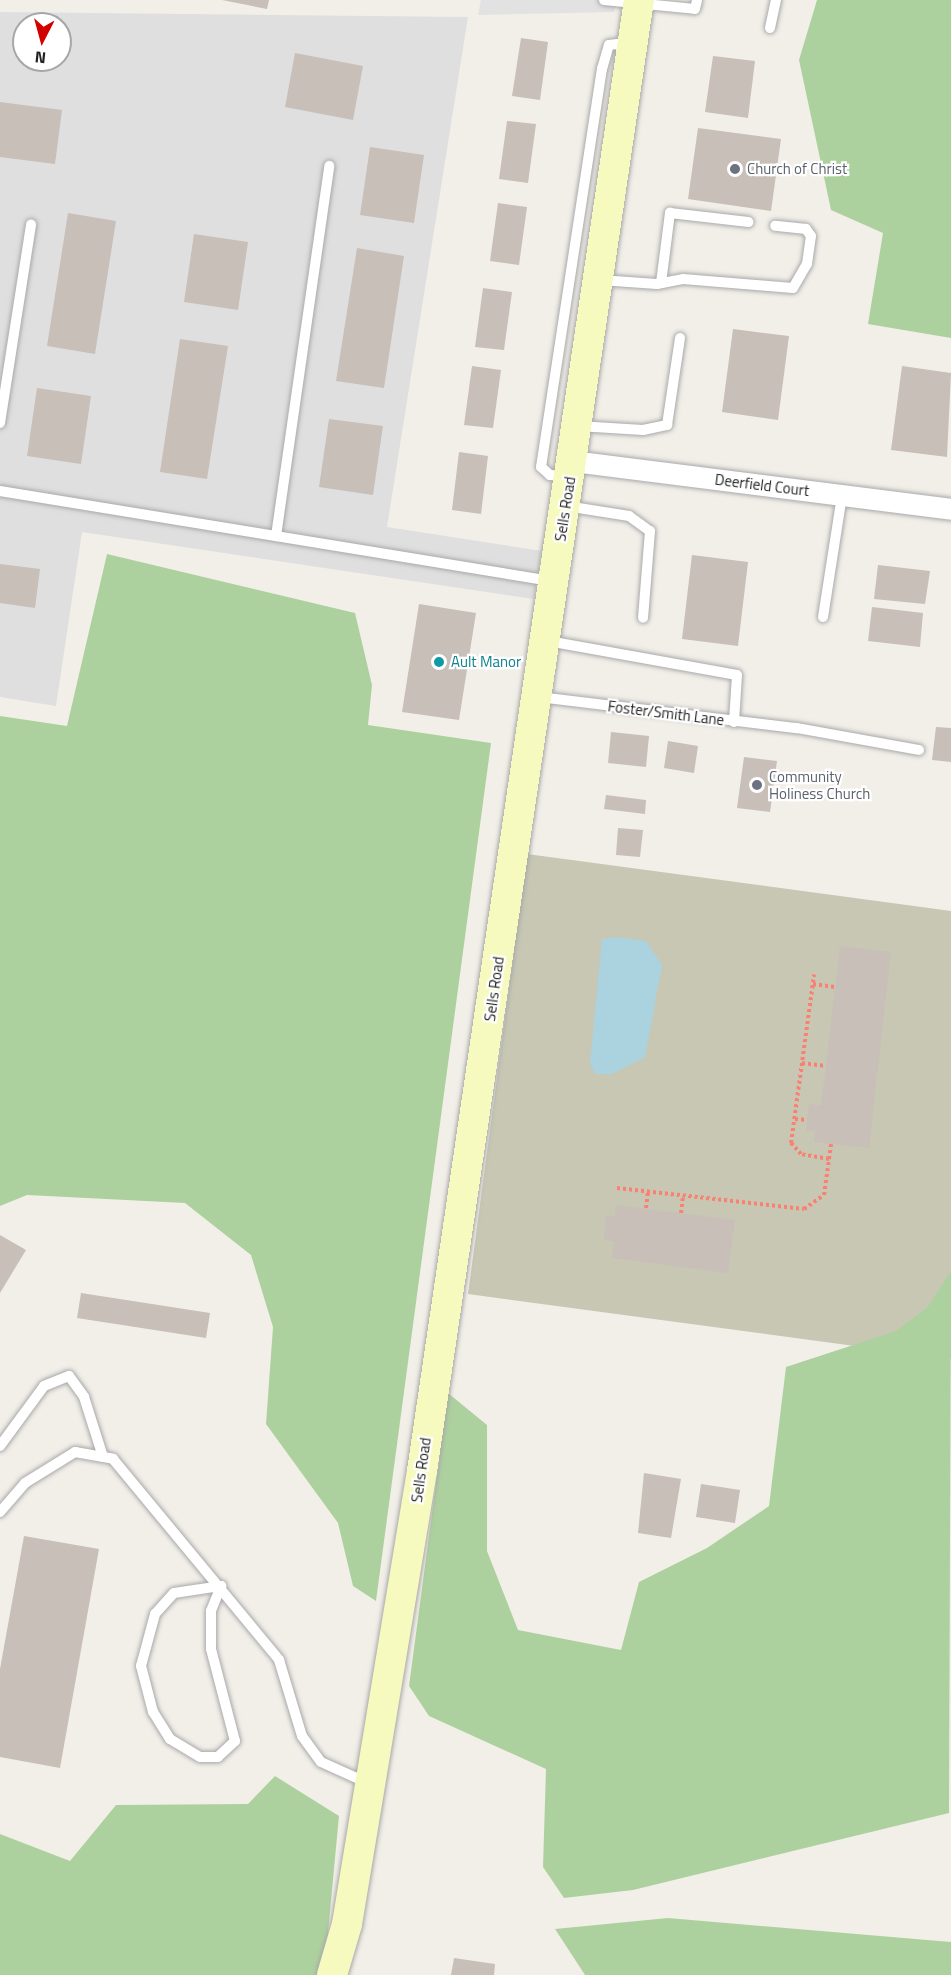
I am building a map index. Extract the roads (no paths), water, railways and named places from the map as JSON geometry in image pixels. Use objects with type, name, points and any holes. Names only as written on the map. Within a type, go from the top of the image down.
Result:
[{"type":"street","name":"Sells Road","points":[[332,1975],[347,1924],[422,1471],[536,696],[608,227],[605,142],[634,41],[639,2]]},
{"type":"street","name":"Deerfield Court","points":[[571,468],[951,509]]},
{"type":"lane","points":[[604,0],[695,9],[697,0]]},
{"type":"lane","points":[[770,28],[776,0]]},
{"type":"lane","points":[[571,468],[550,475],[542,467],[578,225],[605,142]]},
{"type":"lane","points":[[276,536],[329,166]]},
{"type":"lane","points":[[661,284],[670,213],[748,222]]},
{"type":"lane","points":[[0,423],[31,224]]},
{"type":"lane","points":[[578,225],[608,227]]},
{"type":"lane","points":[[600,280],[661,284],[683,279],[793,288],[807,264],[811,236],[806,229],[776,226]]},
{"type":"lane","points":[[566,309],[595,312]]},
{"type":"lane","points":[[578,426],[643,430],[667,425],[680,338]]},
{"type":"lane","points":[[553,390],[583,392]]},
{"type":"lane","points":[[0,491],[554,581]]},
{"type":"lane","points":[[823,617],[842,496]]},
{"type":"lane","points":[[565,506],[629,516],[650,531],[643,618]]},
{"type":"lane","points":[[545,641],[737,675],[734,722]]},
{"type":"lane","name":"Foster/Smith Lane","points":[[536,696],[797,728],[919,750]]},
{"type":"lane","points":[[0,1446],[44,1386],[69,1376],[84,1396],[103,1457]]},
{"type":"lane","points":[[0,1512],[25,1483],[75,1452],[113,1459],[221,1586],[279,1660],[302,1736],[321,1762],[369,1783]]},
{"type":"lane","points":[[221,1586],[211,1611],[211,1649],[235,1741],[218,1757],[200,1757],[170,1739],[153,1712],[141,1666],[155,1614],[174,1593],[221,1586]]},
{"type":"water","points":[[616,937],[646,941],[662,965],[645,1057],[612,1074],[595,1074],[590,1063],[602,939]]},
{"type":"place","name":"Church of Christ","points":[[735,169]]},
{"type":"place","name":"Ault Manor","points":[[439,662]]},
{"type":"place","name":"Community Holiness Church","points":[[757,785]]}]
